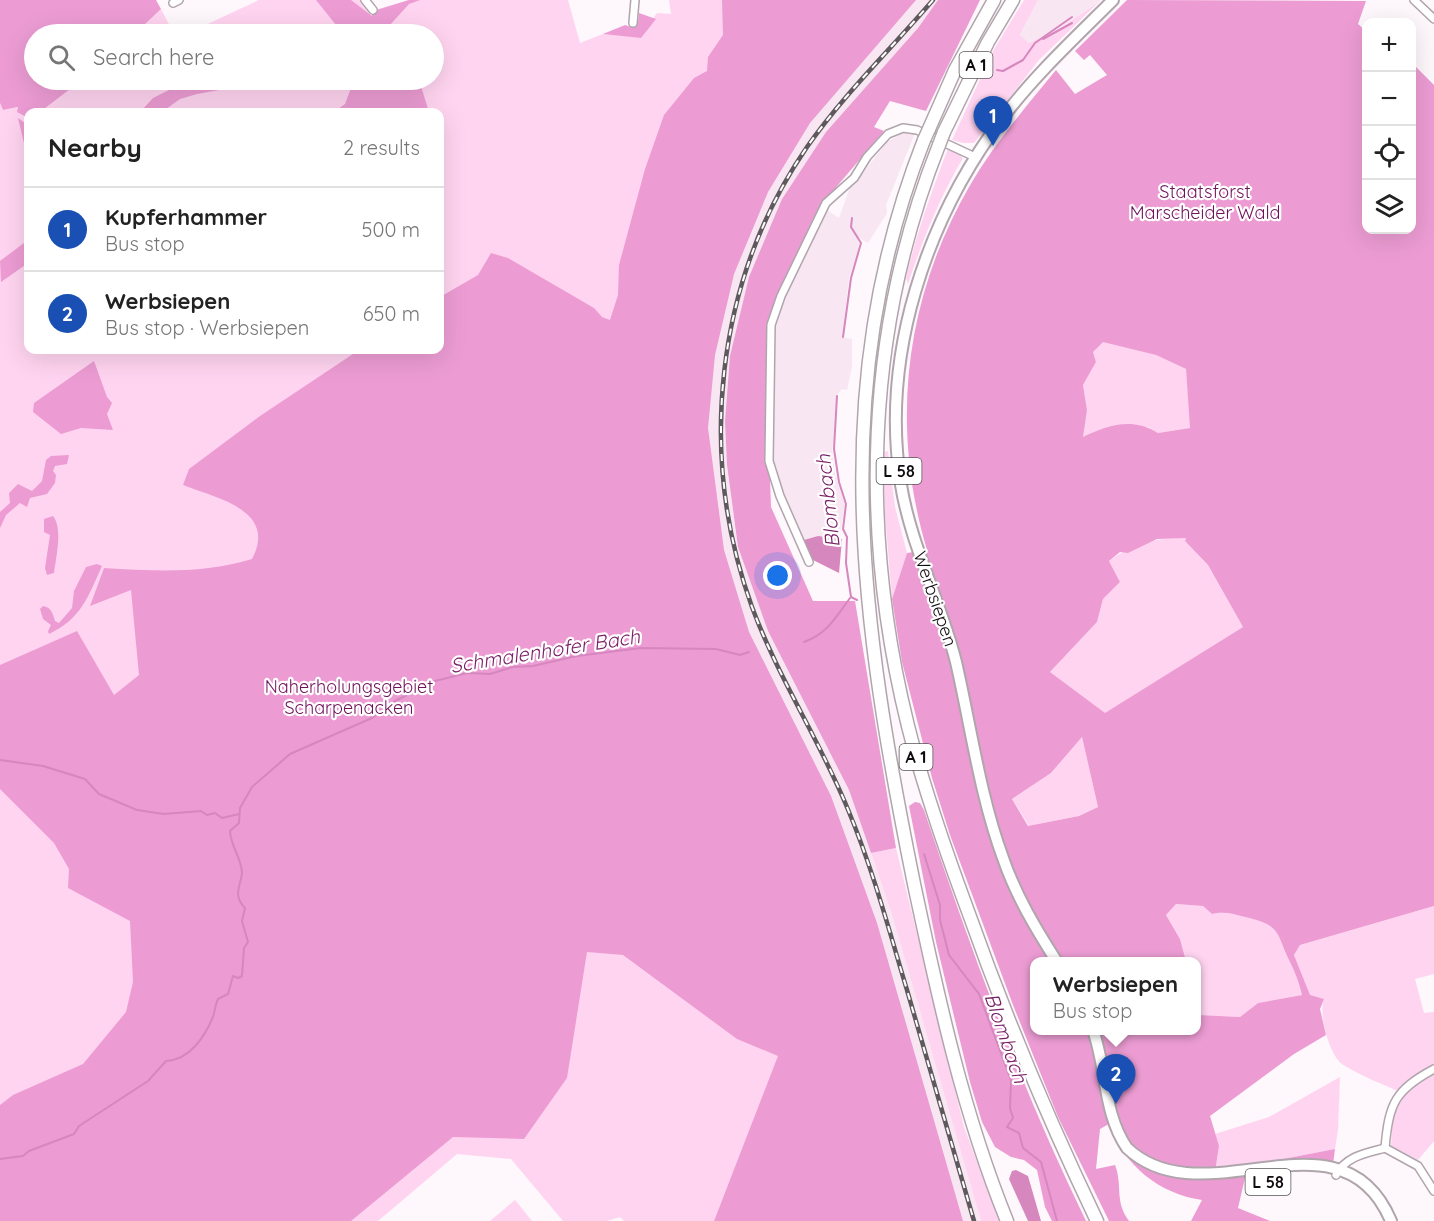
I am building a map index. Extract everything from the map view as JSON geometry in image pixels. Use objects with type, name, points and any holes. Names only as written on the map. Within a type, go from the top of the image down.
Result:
[{"type":"highway","name":"A 1","points":[[994,0],[955,70],[927,134],[889,245],[869,346],[861,458],[862,533],[874,658],[887,744],[933,974],[975,1127],[1007,1221]]},
{"type":"highway","name":"A 1","points":[[1013,0],[988,42],[944,132],[901,264],[882,366],[875,469],[880,569],[898,683],[940,837],[983,953],[1045,1107],[1097,1221]]},
{"type":"main road","name":"L 58","points":[[975,157],[1002,118],[1035,78],[1113,0]]},
{"type":"main road","name":"Werbsiepen","points":[[975,157],[939,226],[917,286],[899,366],[895,417],[901,486],[911,530],[955,659],[1003,859],[1023,907],[1054,957]]},
{"type":"main road","points":[[1094,1035],[1111,1113],[1120,1136],[1135,1158],[1164,1180]]},
{"type":"main road","name":"L 58","points":[[1276,1179],[1304,1173],[1336,1175],[1354,1181],[1372,1194],[1391,1221]]},
{"type":"street","points":[[365,0],[373,10]]},
{"type":"street","points":[[633,23],[635,0]]},
{"type":"street","points":[[1414,0],[1434,18]]},
{"type":"street","points":[[809,562],[780,496],[769,461],[771,326],[781,296],[826,203],[854,178],[867,157],[888,134],[903,128],[916,130],[975,157]]},
{"type":"street","points":[[1385,1148],[1398,1095],[1407,1084],[1434,1069]]},
{"type":"street","points":[[1336,1175],[1341,1165],[1352,1158],[1385,1148],[1418,1166],[1434,1191]]},
{"type":"shaded area","points":[[916,0],[938,0],[918,28],[826,132],[782,199],[725,422],[727,466],[738,547],[768,631],[849,790],[892,915],[981,1221],[963,1221],[877,923],[831,796],[749,632],[724,550],[708,428],[715,355],[734,273],[768,192],[810,123]]},
{"type":"shaded area","points":[[1038,0],[1101,0],[1062,27],[1029,43],[1020,36]]},
{"type":"shaded area","points":[[905,132],[915,133],[886,205],[887,213],[868,243],[856,236],[859,243],[849,278],[842,337],[852,339],[852,367],[847,390],[842,389],[836,396],[836,427],[832,450],[835,474],[845,504],[839,540],[818,536],[804,540],[784,500],[771,459],[774,325],[785,291],[824,208],[839,218],[850,187],[887,142]]},
{"type":"shaded area","points":[[818,536],[842,539],[839,573],[813,560],[804,540]]},
{"type":"shaded area","points":[[1016,1170],[1028,1176],[1041,1221],[1028,1221],[1009,1179],[1012,1171]]},
{"type":"green space","points":[[0,0],[156,0],[161,9],[145,24],[24,24],[24,90],[69,90],[45,108],[24,108],[24,116],[17,112],[18,107],[3,110],[0,103]]},
{"type":"green space","name":"Naherholungsgebiet Scharpenacken","points":[[259,0],[362,0],[373,11],[409,0],[568,0],[580,43],[603,34],[641,37],[657,13],[671,14],[669,0],[916,0],[810,123],[768,192],[734,274],[715,355],[708,428],[724,550],[749,632],[831,796],[877,923],[963,1221],[767,1087],[714,1221],[624,1221],[620,1217],[607,1221],[563,1221],[511,1159],[457,1154],[378,1221],[0,1221],[0,103],[3,110],[19,107],[24,116],[24,354],[444,354],[444,108],[45,108],[69,90],[444,90],[444,24],[207,24]]},
{"type":"green space","points":[[316,0],[351,0],[372,16],[373,11],[409,0],[420,0],[409,4],[391,24],[335,24]]},
{"type":"green space","name":"Naherholungsgebiet Scharpenacken","points":[[722,0],[916,0],[810,123],[768,192],[734,274],[715,355],[708,428],[724,550],[749,632],[831,796],[877,923],[963,1221],[714,1221],[778,1056],[737,1039],[623,955],[587,952],[567,1078],[524,1139],[453,1137],[351,1221],[0,1221],[0,1105],[13,1095],[83,1064],[126,1012],[133,982],[130,921],[68,888],[69,869],[54,843],[0,789],[0,665],[77,631],[114,695],[139,675],[131,590],[90,606],[104,568],[197,569],[252,559],[258,542],[257,529],[250,517],[226,501],[183,485],[189,469],[260,416],[353,354],[444,354],[444,295],[478,275],[491,253],[508,258],[594,308],[602,317],[610,320],[618,295],[619,265],[645,169],[664,115],[694,78],[707,71],[708,57],[723,35]]},
{"type":"green space","points":[[938,0],[980,0],[926,111],[890,101],[874,127],[884,131],[821,205],[769,319],[767,391],[771,507],[813,601],[855,601],[896,848],[871,853],[849,790],[768,631],[738,547],[727,465],[725,422],[730,356],[749,277],[782,199],[826,132],[918,28]]},
{"type":"green space","points":[[1024,0],[1038,0],[1020,35],[1029,43],[1062,27],[1100,1],[1039,60],[974,143],[952,140],[993,51]]},
{"type":"green space","name":"Staatsforst Marscheider Wald","points":[[1127,0],[1366,1],[1358,24],[1362,28],[1362,234],[1416,234],[1416,67],[1434,85],[1434,906],[1300,945],[1294,955],[1310,995],[1324,999],[1320,1009],[1326,1035],[1294,1054],[1210,1116],[1219,1146],[1215,1172],[1335,1149],[1333,1164],[1245,1178],[1238,1208],[1270,1221],[1191,1221],[1202,1200],[1171,1191],[1145,1175],[1124,1152],[1109,1124],[1100,1129],[1096,1169],[1115,1165],[1120,1200],[1124,1214],[1129,1221],[1109,1221],[1058,1117],[1013,1005],[950,835],[932,778],[902,662],[892,599],[907,553],[927,550],[916,503],[909,457],[907,410],[910,364],[917,319],[930,274],[947,230],[978,171],[1056,70],[1075,94],[1107,75],[1090,55],[1084,60],[1075,51]],"holes":[[[1103,342],[1156,355],[1186,369],[1190,428],[1158,433],[1139,425],[1120,424],[1083,437],[1087,410],[1083,385],[1096,362],[1093,352]],[[1186,538],[1185,541],[1208,565],[1243,627],[1105,713],[1050,672],[1097,622],[1103,599],[1120,582],[1109,561],[1120,552],[1128,553],[1157,539]],[[1082,737],[1098,807],[1079,816],[1028,826],[1012,799],[1051,773]]]},
{"type":"green space","points":[[161,9],[169,24],[145,24]]},
{"type":"green space","points":[[639,13],[656,19],[641,38],[603,34],[625,25],[634,28],[638,22]]},
{"type":"green space","points":[[169,90],[219,90],[180,99],[168,108],[144,108],[153,98]]},
{"type":"green space","points":[[350,90],[422,90],[428,108],[340,108],[345,104]]},
{"type":"green space","points":[[18,118],[24,122],[24,143]]},
{"type":"green space","points":[[949,146],[963,158],[932,219],[908,284],[906,278],[915,243]]},
{"type":"green space","points":[[24,243],[24,266],[1,282],[0,261]]},
{"type":"green space","points":[[1103,341],[1156,355],[1186,369],[1191,428],[1158,433],[1148,427],[1082,437],[1087,410],[1083,385],[1096,362],[1093,352]]},
{"type":"green space","points":[[94,361],[107,397],[112,403],[107,414],[113,430],[81,428],[61,434],[33,412],[34,403]]},
{"type":"green space","points":[[888,451],[895,507],[907,553],[892,599],[885,514],[884,452]]},
{"type":"green space","points":[[69,455],[67,464],[55,466],[53,471],[56,475],[55,483],[47,494],[30,498],[27,507],[20,503],[6,515],[0,528],[0,512],[10,503],[9,493],[18,484],[32,491],[42,481],[46,460],[51,456]]},
{"type":"green space","points":[[53,516],[58,528],[57,552],[54,573],[47,575],[45,568],[50,535],[44,532],[44,519]]},
{"type":"green space","points":[[1186,538],[1185,541],[1208,565],[1243,627],[1105,714],[1050,672],[1097,622],[1103,599],[1120,582],[1109,561],[1126,550],[1145,543]]},
{"type":"green space","points":[[97,564],[102,566],[82,606],[69,621],[49,634],[51,625],[43,619],[40,609],[43,606],[50,609],[55,621],[59,623],[72,608],[74,591],[86,567]]},
{"type":"green space","points":[[1082,737],[1098,807],[1079,816],[1029,826],[1012,799],[1051,773]]},
{"type":"green space","points":[[915,802],[920,803],[924,810],[998,1018],[1062,1171],[1086,1221],[1052,1221],[1045,1207],[1037,1170],[1024,1160],[1011,1157],[995,1147],[982,1122],[936,942],[909,806]]},
{"type":"green space","points":[[896,848],[964,1127],[999,1221],[981,1221],[892,915],[871,853]]},
{"type":"green space","points":[[1176,904],[1203,906],[1212,914],[1232,914],[1265,923],[1278,936],[1297,977],[1302,995],[1258,1003],[1240,1017],[1201,1015],[1201,957],[1185,957],[1180,939],[1166,915]]},
{"type":"green space","points":[[1434,906],[1434,974],[1415,979],[1424,1013],[1434,1012],[1434,1141],[1418,1160],[1391,1146],[1393,1114],[1402,1093],[1356,1072],[1337,1059],[1326,1033],[1322,1014],[1324,999],[1310,996],[1294,955],[1300,945]]},
{"type":"green space","points":[[1340,1077],[1335,1149],[1215,1172],[1219,1146],[1215,1134],[1269,1117]]},
{"type":"green space","points":[[515,1200],[532,1221],[490,1221]]},
{"type":"waterway","name":"Blombach","points":[[997,70],[1003,71],[1023,60],[1035,43],[1072,17]]},
{"type":"waterway","name":"Blombach","points":[[1043,39],[1072,23]]},
{"type":"waterway","name":"Blombach","points":[[843,337],[851,278],[861,243],[851,227],[852,218]]},
{"type":"waterway","name":"Blombach","points":[[837,396],[834,449],[839,482],[846,504],[843,529],[847,537],[846,563],[851,597],[857,600]]},
{"type":"waterway","name":"Schmalenhofer Bach","points":[[804,642],[825,629],[850,598]]},
{"type":"waterway","name":"Schmalenhofer Bach","points":[[0,1159],[23,1156],[29,1151],[74,1134],[79,1126],[148,1081],[166,1061],[175,1060],[196,1046],[206,1032],[218,999],[228,994],[233,976],[238,978],[242,976],[244,948],[248,942],[242,921],[245,908],[238,895],[242,873],[230,831],[239,823],[240,808],[252,787],[290,754],[372,718],[395,701],[435,681],[467,673],[490,674],[513,667],[533,666],[577,656],[641,648],[716,649],[740,655],[749,652]]},
{"type":"waterway","points":[[0,760],[43,766],[85,779],[99,794],[137,810],[164,814],[201,811],[207,815],[215,813],[222,818],[239,814]]},
{"type":"waterway","name":"Blombach","points":[[924,854],[940,905],[940,920],[949,955],[979,994],[1011,1080],[1010,1108],[1013,1118],[1007,1127],[1019,1133],[1023,1148],[1041,1162],[1057,1221]]},
{"type":"railway","points":[[933,0],[821,127],[776,199],[752,254],[735,311],[724,370],[721,430],[724,490],[735,549],[752,607],[774,659],[838,786],[866,856],[974,1221]]},
{"type":"place","name":"Kupferhammer","points":[[993,146]]},
{"type":"place","name":"Werbsiepen","points":[[1116,1104]]}]
